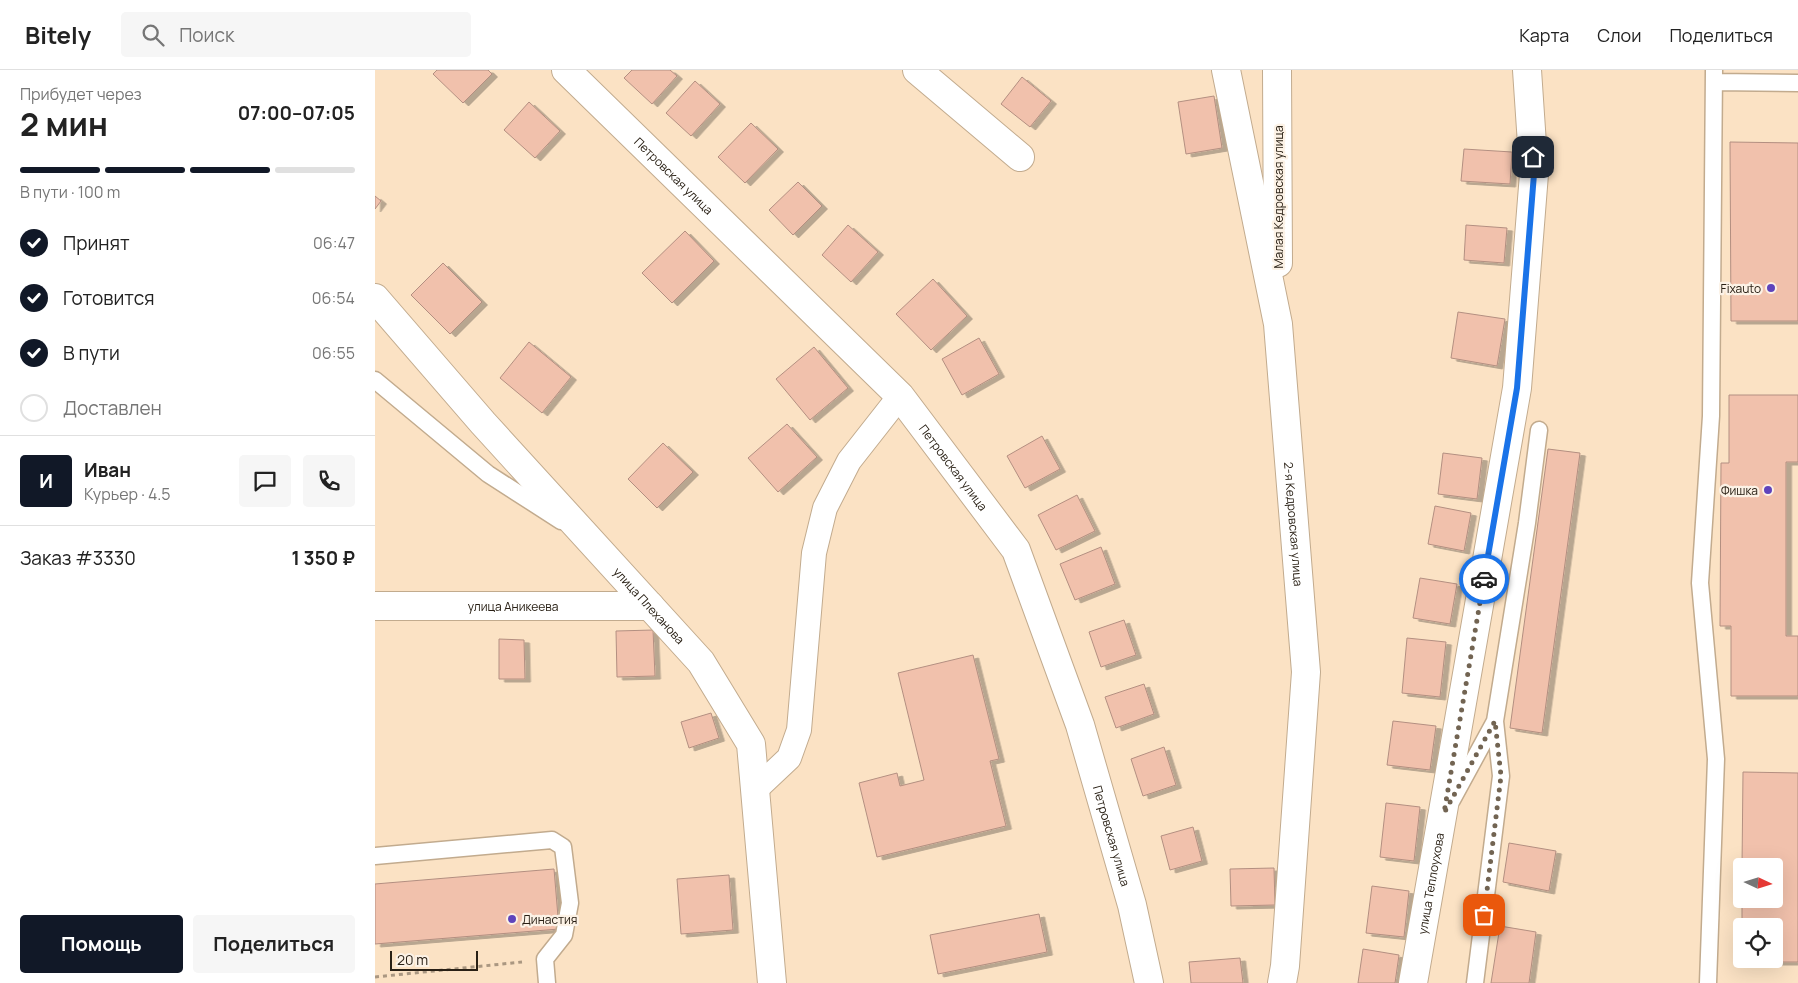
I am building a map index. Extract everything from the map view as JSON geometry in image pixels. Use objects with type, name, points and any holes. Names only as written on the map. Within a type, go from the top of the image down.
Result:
[{"type":"street","name":"Петровская улица","points":[[566,70],[900,396],[1016,550],[1080,725],[1132,904],[1149,983]]},
{"type":"street","points":[[917,70],[1020,158]]},
{"type":"street","name":"2-я Кедровская улица","points":[[1226,70],[1278,324],[1305,672],[1285,966],[1282,983]]},
{"type":"street","name":"Малая Кедровская улица","points":[[1277,70],[1278,324]]},
{"type":"street","name":"улица Теплоухова","points":[[1413,983],[1517,388],[1534,174],[1527,70]]},
{"type":"street","name":"улица Плеханова","points":[[375,298],[483,423],[701,662],[751,744],[772,983]]},
{"type":"street","points":[[755,790],[789,758],[799,730],[814,553],[825,508],[849,461],[900,396]]},
{"type":"street","name":"улица Аникеева","points":[[375,606],[650,606]]},
{"type":"lane","points":[[1708,983],[1717,759],[1700,583],[1711,416],[1714,76],[1798,83]]},
{"type":"lane","points":[[375,380],[488,474],[587,537]]},
{"type":"lane","points":[[1475,983],[1501,776],[1495,721],[1527,523],[1539,430]]},
{"type":"lane","points":[[1444,813],[1495,721]]},
{"type":"lane","points":[[375,856],[552,840],[563,847],[570,903],[564,935],[545,959],[547,983]]},
{"type":"path","points":[[375,978],[545,959]]},
{"type":"building","points":[[437,70],[488,70],[492,74],[463,103],[433,74]]},
{"type":"building","points":[[632,70],[670,70],[677,76],[652,104],[624,78]]},
{"type":"building","points":[[1022,77],[1051,101],[1030,127],[1001,104]]},
{"type":"building","points":[[695,81],[720,104],[691,136],[666,113]]},
{"type":"building","points":[[1214,96],[1222,148],[1186,154],[1178,102]]},
{"type":"building","points":[[529,102],[560,131],[535,158],[504,130]]},
{"type":"building","points":[[751,123],[778,149],[745,183],[718,157]]},
{"type":"building","points":[[1730,142],[1798,143],[1798,321],[1731,321]]},
{"type":"building","points":[[1464,149],[1512,152],[1510,184],[1461,181]]},
{"type":"building","points":[[798,182],[822,206],[793,235],[769,210]]},
{"type":"building","points":[[375,196],[381,201],[375,209]]},
{"type":"building","points":[[848,225],[878,252],[851,282],[822,255]]},
{"type":"building","points":[[1466,225],[1507,228],[1504,263],[1464,260]]},
{"type":"building","points":[[685,231],[714,261],[672,303],[642,273]]},
{"type":"building","points":[[443,263],[482,302],[450,334],[411,295]]},
{"type":"building","points":[[933,279],[967,316],[931,350],[896,314]]},
{"type":"building","points":[[1458,312],[1505,319],[1497,366],[1451,358]]},
{"type":"building","points":[[979,338],[999,374],[962,395],[942,359]]},
{"type":"building","points":[[529,342],[571,377],[542,413],[500,378]]},
{"type":"building","points":[[814,347],[848,388],[810,420],[776,379]]},
{"type":"building","points":[[1729,395],[1798,395],[1798,462],[1786,462],[1786,636],[1798,636],[1798,696],[1731,696],[1731,626],[1720,626],[1721,463],[1729,463]]},
{"type":"building","points":[[787,424],[817,457],[778,492],[748,458]]},
{"type":"building","points":[[1042,436],[1060,469],[1025,488],[1007,456]]},
{"type":"building","points":[[663,443],[693,472],[657,508],[628,479]]},
{"type":"building","points":[[1548,449],[1580,453],[1542,733],[1510,728]]},
{"type":"building","points":[[1443,453],[1482,458],[1477,499],[1438,494]]},
{"type":"building","points":[[1077,495],[1095,531],[1056,550],[1038,515]]},
{"type":"building","points":[[1435,506],[1471,513],[1464,551],[1428,544]]},
{"type":"building","points":[[1101,547],[1115,584],[1075,600],[1060,564]]},
{"type":"building","points":[[1420,578],[1457,584],[1450,624],[1413,618]]},
{"type":"building","points":[[1124,620],[1136,655],[1101,667],[1089,632]]},
{"type":"building","points":[[653,630],[655,676],[617,677],[616,631]]},
{"type":"building","points":[[1407,638],[1446,642],[1440,697],[1402,693]]},
{"type":"building","points":[[499,639],[524,640],[525,679],[499,679]]},
{"type":"building","points":[[973,655],[999,759],[990,761],[1006,826],[877,857],[859,783],[897,773],[900,786],[924,780],[898,673]]},
{"type":"building","points":[[1144,684],[1154,714],[1116,728],[1105,697]]},
{"type":"building","points":[[711,713],[719,738],[689,748],[681,722]]},
{"type":"building","points":[[1393,721],[1436,726],[1430,770],[1387,765]]},
{"type":"building","points":[[1164,747],[1176,785],[1143,796],[1131,759]]},
{"type":"building","points":[[1743,772],[1798,773],[1798,962],[1783,962],[1783,918],[1742,918],[1742,908],[1783,908],[1783,858],[1742,858]]},
{"type":"building","points":[[1386,803],[1420,807],[1414,861],[1380,857]]},
{"type":"building","points":[[1193,827],[1202,861],[1170,870],[1161,836]]},
{"type":"building","points":[[1509,843],[1556,851],[1549,891],[1503,882]]},
{"type":"building","points":[[1274,868],[1275,905],[1231,906],[1230,869]]},
{"type":"building","points":[[554,869],[559,929],[375,944],[375,884]]},
{"type":"building","points":[[729,875],[733,930],[681,934],[677,879]]},
{"type":"building","points":[[1372,886],[1409,891],[1404,937],[1366,933]]},
{"type":"building","points":[[1039,914],[1047,952],[938,974],[930,935]]},
{"type":"building","points":[[1500,926],[1536,932],[1529,983],[1491,983]]},
{"type":"building","points":[[1363,949],[1399,955],[1395,983],[1358,983]]},
{"type":"building","points":[[1240,958],[1243,983],[1191,983],[1189,962]]},
{"type":"way so far","points":[[1484,579],[1444,813],[1495,721],[1501,776],[1484,915]]},
{"type":"place","name":"Fixauto","points":[[1771,288]]},
{"type":"place","name":"Фишка","points":[[1768,490]]},
{"type":"place","name":"Династия","points":[[512,919]]},
{"type":"route","points":[[1484,579],[1517,388],[1534,174],[1533,157]]}]
